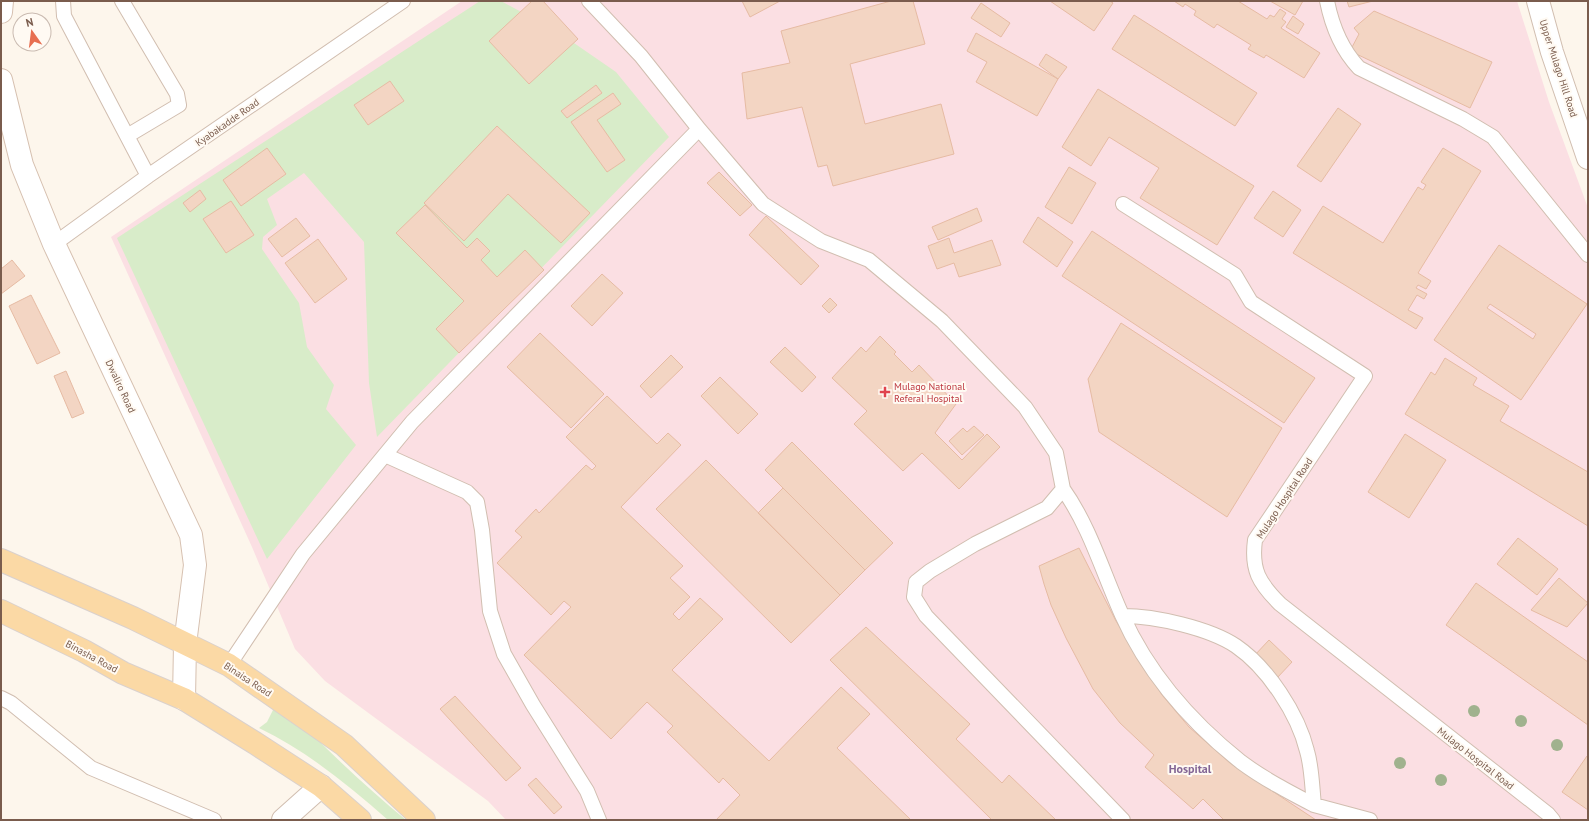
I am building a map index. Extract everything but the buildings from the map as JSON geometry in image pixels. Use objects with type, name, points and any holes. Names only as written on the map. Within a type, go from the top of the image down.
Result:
[{"type":"main road","name":"Binaisa Road","points":[[1,560],[133,618],[229,665],[344,745],[424,820]]},
{"type":"main road","name":"Binasha Road","points":[[1,611],[84,651],[123,673],[184,699]]},
{"type":"main road","points":[[184,699],[256,742],[321,786],[360,820]]},
{"type":"street","points":[[1,12],[2,1]]},
{"type":"street","name":"Upper Mulago Hill Road","points":[[1538,1],[1552,52],[1588,158]]},
{"type":"street","name":"Dwaliro Road","points":[[1,80],[5,118],[54,244],[191,535],[195,565],[185,644],[184,699]]},
{"type":"street","points":[[283,820],[321,786]]},
{"type":"lane","points":[[62,1],[64,16],[148,176]]},
{"type":"lane","points":[[122,1],[177,94],[179,105],[127,136]]},
{"type":"lane","name":"Kyabakadde Road","points":[[54,244],[148,176],[403,1]]},
{"type":"lane","points":[[589,1],[641,56],[699,129],[763,204],[821,241],[869,260],[942,321],[1025,407],[1056,453],[1063,489],[1086,528],[1122,616],[1154,670],[1186,712],[1242,762],[1278,785],[1314,805],[1370,820]]},
{"type":"lane","points":[[1327,1],[1338,38],[1346,55],[1359,68],[1463,119],[1493,137],[1588,255]]},
{"type":"lane","points":[[229,665],[303,554],[412,422],[699,129]]},
{"type":"lane","name":"Mulago Hospital Road","points":[[1123,204],[1235,275],[1251,302],[1365,376],[1255,540],[1253,555],[1256,573],[1266,589],[1280,604],[1548,814],[1553,820]]},
{"type":"lane","points":[[385,455],[467,492],[477,502],[482,530],[490,611],[504,654],[533,705],[587,791],[599,820]]},
{"type":"lane","points":[[1063,489],[1046,508],[975,544],[930,571],[916,582],[914,596],[926,616],[1122,820]]},
{"type":"lane","points":[[1122,616],[1140,616],[1199,629],[1236,646],[1256,665],[1276,688],[1293,713],[1307,750],[1311,771],[1314,805]]},
{"type":"lane","points":[[1,698],[11,703],[91,768],[214,820]]},
{"type":"shaded area","name":"Mulago National Referal Hospital","points":[[462,1],[1517,1],[1549,102],[1588,208],[1588,820],[506,820],[488,801],[325,681],[295,649],[252,547],[111,237]]},
{"type":"green space","points":[[480,1],[501,1],[558,32],[616,72],[669,137],[377,437],[369,383],[364,242],[304,173],[267,199],[277,225],[263,237],[262,249],[299,303],[307,347],[334,385],[326,409],[356,445],[267,559],[117,238]]},
{"type":"green space","points":[[278,700],[340,762],[406,820],[388,820],[358,794],[310,758],[277,737],[259,728],[267,722]]},
{"type":"place","name":"Mulago National Referal Hospital","points":[[885,392]]},
{"type":"district","name":"Hospital","points":[[1190,769]]}]
